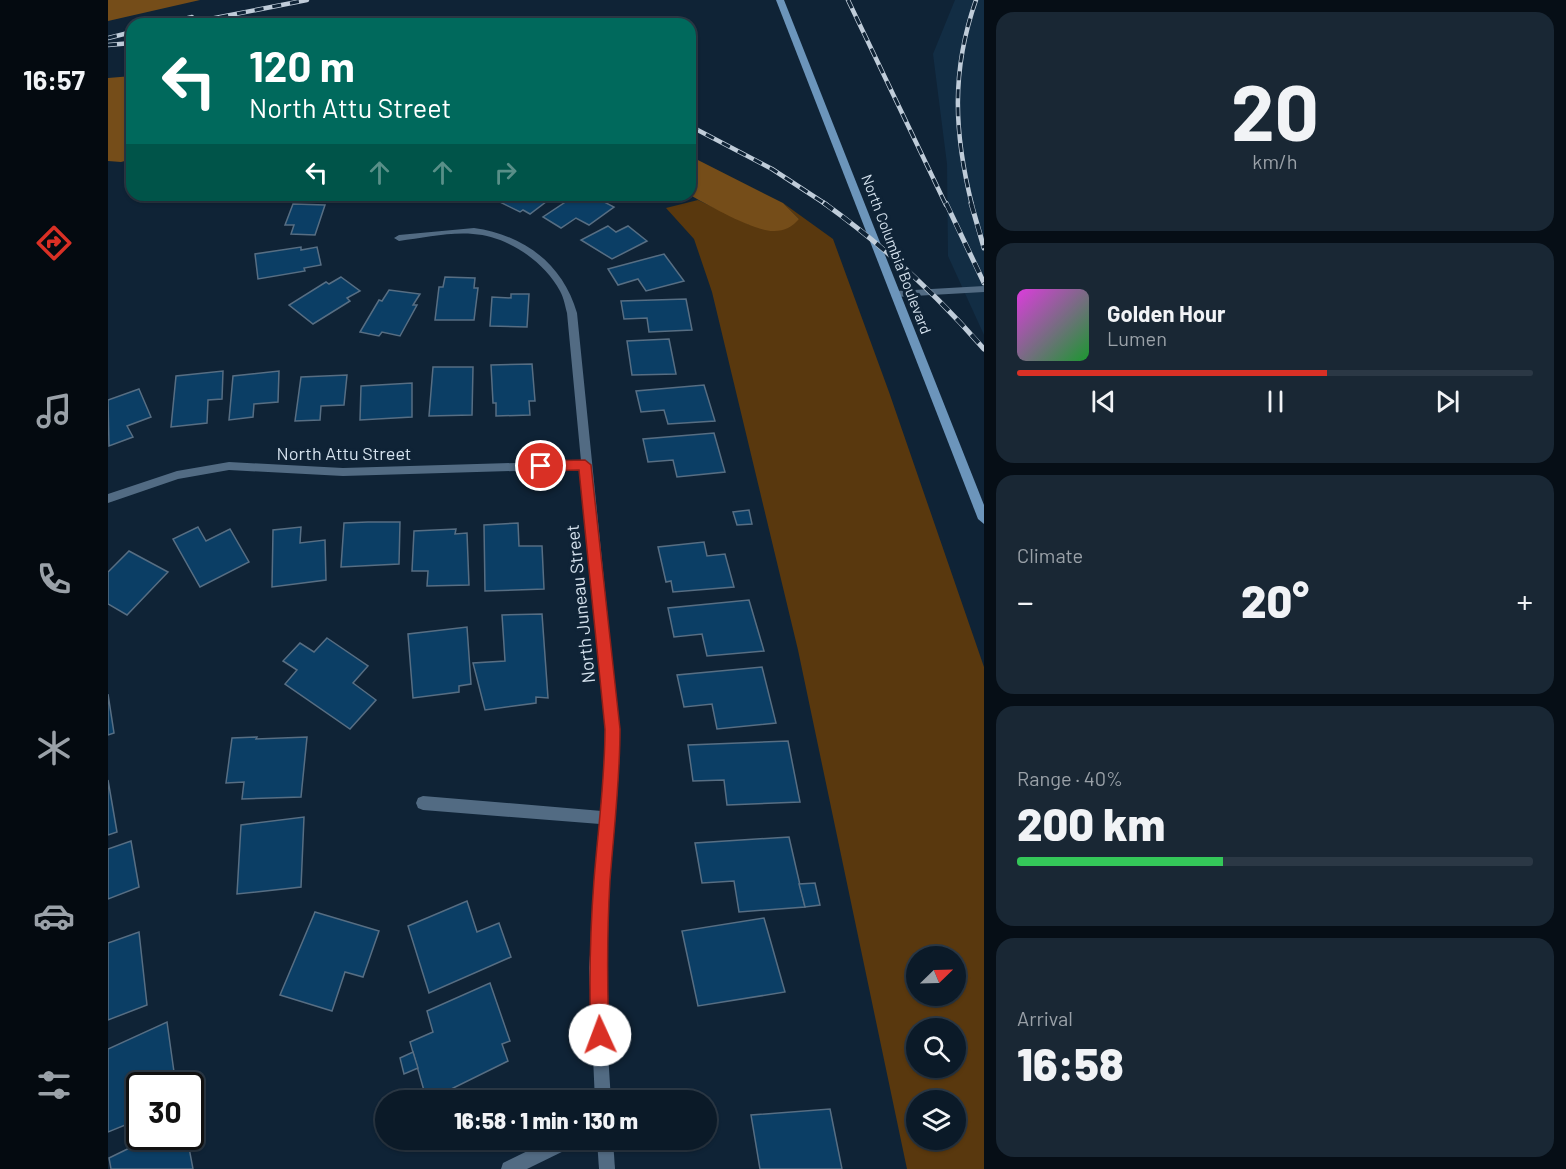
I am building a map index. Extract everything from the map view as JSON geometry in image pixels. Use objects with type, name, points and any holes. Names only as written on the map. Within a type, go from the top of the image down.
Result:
[{"type":"main road","name":"North Columbia Boulevard","points":[[780,0],[984,519]]},
{"type":"street","name":"North Juneau Street","points":[[399,238],[473,231],[490,234],[524,249],[543,264],[565,291],[572,313],[612,729],[612,768],[597,968],[603,1090]]},
{"type":"street","points":[[896,294],[984,289]]},
{"type":"street","name":"North Attu Street","points":[[108,499],[177,474],[219,467],[343,472],[585,465]]},
{"type":"street","points":[[423,803],[608,818]]},
{"type":"street","points":[[509,1169],[548,1150]]},
{"type":"street","points":[[606,1150],[607,1169]]},
{"type":"shaded area","points":[[108,0],[200,0],[108,21]]},
{"type":"shaded area","points":[[955,0],[984,0],[984,335],[948,256],[947,164],[933,54]]},
{"type":"shaded area","points":[[126,76],[126,161],[121,162],[108,161],[108,78]]},
{"type":"shaded area","points":[[696,159],[783,203],[799,219],[785,229],[774,231],[755,227],[696,198]]},
{"type":"shaded area","points":[[698,200],[750,225],[799,219],[783,203],[833,239],[889,392],[984,667],[984,1169],[907,1169],[798,650],[712,292],[694,239],[666,208]]},
{"type":"building","points":[[498,201],[547,201],[530,214],[523,210],[520,212]]},
{"type":"building","points":[[567,201],[602,201],[614,207],[589,225],[576,218],[561,228],[543,217]]},
{"type":"building","points":[[293,204],[325,205],[315,235],[291,234],[294,225],[285,225]]},
{"type":"building","points":[[608,226],[616,232],[628,226],[647,241],[612,259],[581,240]]},
{"type":"building","points":[[301,247],[301,250],[317,247],[321,265],[304,268],[305,271],[258,279],[255,254]]},
{"type":"building","points":[[664,254],[684,281],[646,291],[638,279],[618,285],[608,269]]},
{"type":"building","points":[[341,277],[360,291],[347,298],[350,301],[313,324],[289,305],[326,282],[329,284]]},
{"type":"building","points":[[445,277],[475,278],[474,288],[478,288],[474,320],[435,320],[439,287],[443,287]]},
{"type":"building","points":[[389,290],[420,294],[413,305],[417,305],[400,336],[382,332],[379,336],[360,332],[379,300],[382,301]]},
{"type":"building","points":[[511,294],[529,294],[527,327],[490,326],[492,297],[511,298]]},
{"type":"building","points":[[686,299],[692,330],[649,332],[647,318],[624,319],[621,301]]},
{"type":"building","points":[[669,339],[676,374],[632,375],[627,341]]},
{"type":"building","points":[[532,364],[535,401],[529,401],[530,415],[496,416],[491,365]]},
{"type":"building","points":[[433,367],[473,367],[472,415],[429,416]]},
{"type":"building","points":[[223,371],[222,399],[208,400],[207,423],[171,427],[176,376]]},
{"type":"building","points":[[279,371],[278,402],[254,404],[253,417],[229,420],[233,376]]},
{"type":"building","points":[[347,375],[344,405],[321,406],[320,420],[295,421],[301,377]]},
{"type":"building","points":[[412,383],[412,417],[360,420],[361,386]]},
{"type":"building","points":[[704,385],[715,421],[668,424],[664,410],[641,412],[636,391]]},
{"type":"building","points":[[139,389],[151,417],[127,426],[133,437],[109,446],[108,400]]},
{"type":"building","points":[[714,433],[725,472],[677,477],[673,460],[648,462],[643,439]]},
{"type":"building","points":[[749,510],[752,524],[737,525],[733,512]]},
{"type":"building","points":[[400,522],[399,564],[341,567],[344,523]]},
{"type":"building","points":[[518,523],[519,546],[542,546],[544,589],[485,591],[484,525]]},
{"type":"building","points":[[198,527],[206,541],[230,529],[249,562],[200,587],[173,539]]},
{"type":"building","points":[[301,527],[300,543],[325,540],[326,580],[272,587],[273,530]]},
{"type":"building","points":[[456,529],[455,534],[467,533],[469,585],[427,586],[428,571],[412,571],[414,531]]},
{"type":"building","points":[[704,542],[707,556],[725,554],[734,587],[673,592],[671,581],[666,582],[658,547]]},
{"type":"building","points":[[129,551],[168,572],[127,615],[108,604],[108,572]]},
{"type":"building","points":[[749,600],[764,651],[707,656],[702,634],[674,637],[668,608]]},
{"type":"building","points":[[542,614],[548,698],[536,697],[536,703],[485,710],[473,663],[505,661],[502,615]]},
{"type":"building","points":[[467,627],[471,684],[459,686],[459,692],[413,698],[408,634]]},
{"type":"building","points":[[327,638],[368,666],[353,683],[376,700],[350,729],[285,684],[297,670],[283,661],[300,643],[314,652]]},
{"type":"building","points":[[762,667],[776,723],[717,729],[712,704],[684,707],[677,675]]},
{"type":"building","points":[[108,694],[114,733],[108,735]]},
{"type":"building","points":[[257,737],[256,739],[307,737],[301,797],[242,799],[244,782],[226,783],[232,738]]},
{"type":"building","points":[[788,741],[800,802],[727,805],[724,780],[693,781],[688,745]]},
{"type":"building","points":[[108,780],[117,832],[108,835]]},
{"type":"building","points":[[304,817],[301,887],[237,894],[241,825]]},
{"type":"building","points":[[789,837],[805,907],[739,912],[734,881],[702,883],[695,843]]},
{"type":"building","points":[[131,841],[139,887],[108,899],[108,849]]},
{"type":"building","points":[[815,883],[820,905],[805,907],[799,884]]},
{"type":"building","points":[[467,901],[477,932],[499,923],[511,957],[429,993],[408,926]]},
{"type":"building","points":[[315,912],[379,931],[363,977],[345,972],[332,1011],[280,995]]},
{"type":"building","points":[[764,918],[785,992],[698,1006],[682,931]]},
{"type":"building","points":[[139,932],[147,1005],[108,1020],[108,943]]},
{"type":"building","points":[[490,983],[510,1041],[502,1044],[508,1061],[449,1090],[424,1090],[410,1042],[433,1032],[427,1011]]},
{"type":"building","points":[[167,1022],[174,1072],[126,1072],[126,1125],[108,1132],[108,1049]]},
{"type":"building","points":[[413,1052],[418,1068],[404,1074],[400,1058]]},
{"type":"building","points":[[830,1109],[842,1169],[760,1169],[751,1115]]},
{"type":"building","points":[[126,1150],[189,1150],[193,1169],[111,1169],[109,1158]]},
{"type":"railway","points":[[215,18],[307,0]]},
{"type":"railway","points":[[848,0],[946,205]]},
{"type":"railway","points":[[972,205],[962,153],[958,102],[962,52],[976,0]]},
{"type":"railway","points":[[108,38],[126,34]]},
{"type":"railway","points":[[108,45],[126,44]]},
{"type":"railway","points":[[696,129],[772,169],[824,203]]},
{"type":"railway","points":[[824,203],[868,236],[908,272],[984,349]]},
{"type":"railway","points":[[946,203],[984,283]]},
{"type":"railway","points":[[971,203],[984,248]]},
{"type":"route","points":[[541,466],[585,465],[612,729],[612,768],[597,968],[600,1035]]}]
